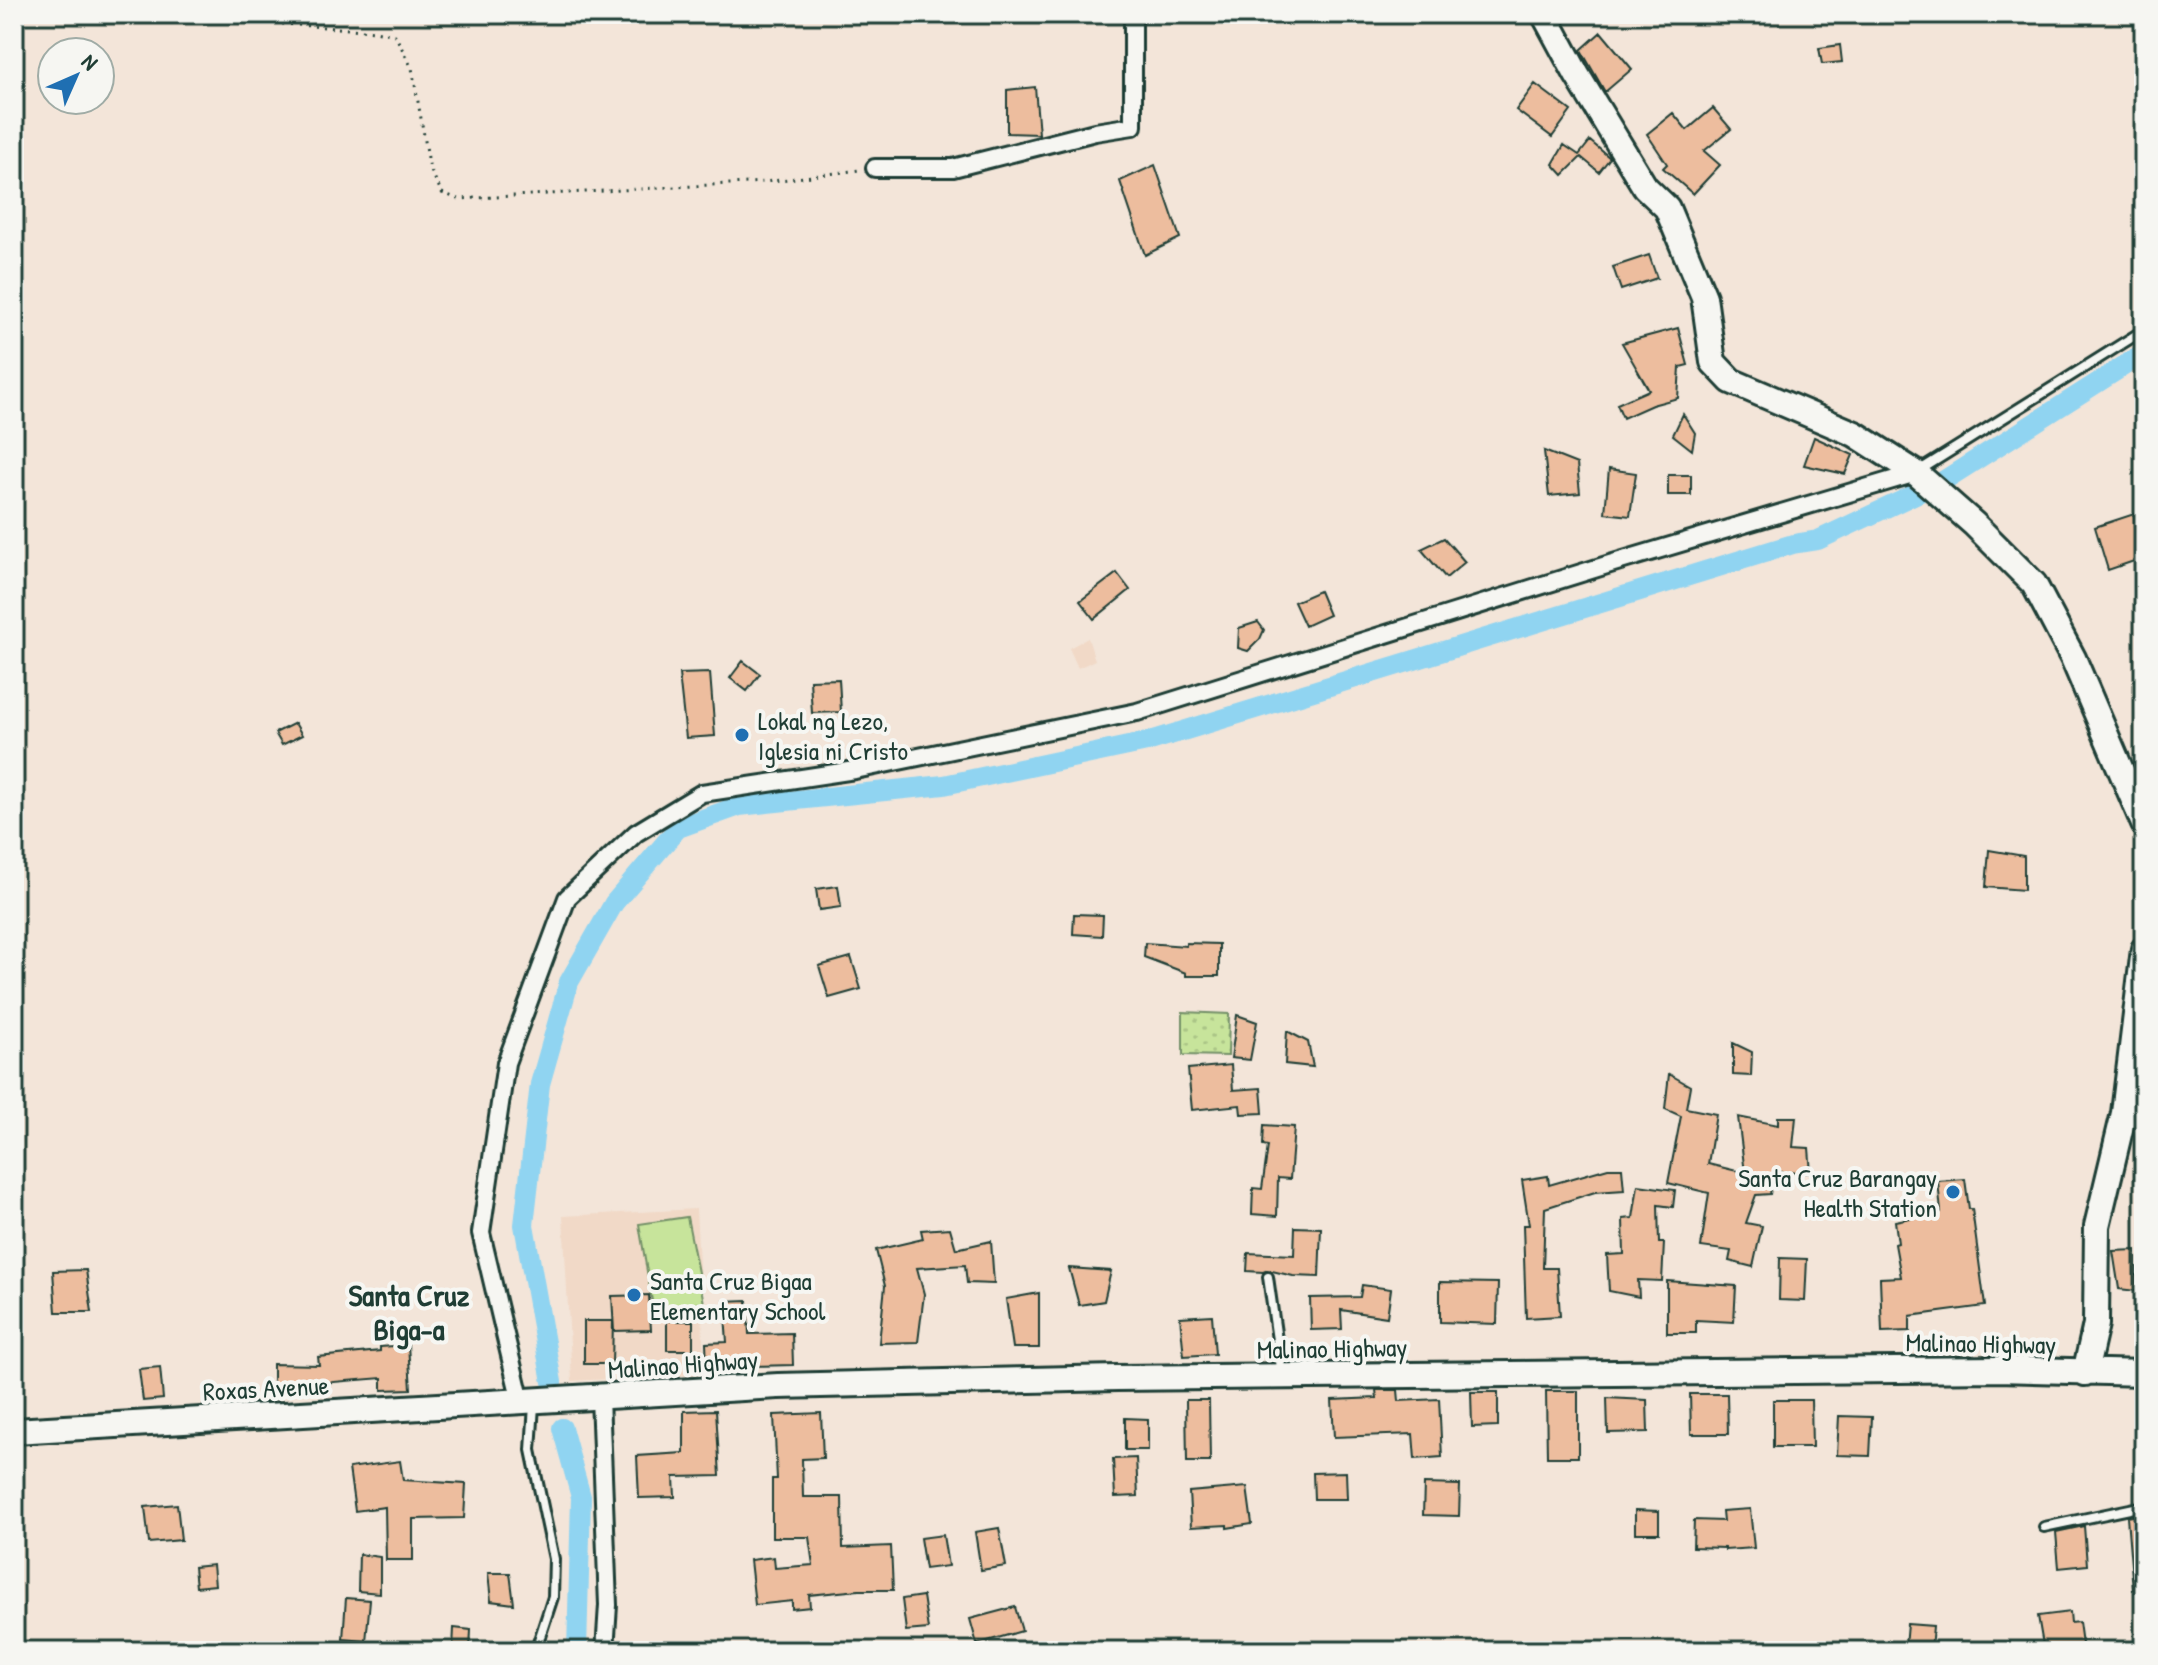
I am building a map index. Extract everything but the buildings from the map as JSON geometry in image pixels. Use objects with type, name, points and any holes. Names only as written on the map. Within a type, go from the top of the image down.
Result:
[{"type":"main road","points":[[1544,14],[1645,187],[1667,208],[1704,297],[1713,362],[1731,381],[1855,434],[1916,473],[1974,524],[2034,584],[2073,658],[2144,824]]},
{"type":"main road","points":[[2085,1373],[2096,1324],[2097,1226],[2124,1113],[2144,949]]},
{"type":"main road","name":"Malinao Highway","points":[[528,1401],[778,1386],[1282,1377],[1998,1369],[2144,1373]]},
{"type":"main road","name":"Roxas Avenue","points":[[14,1431],[528,1401]]},
{"type":"street","points":[[875,168],[953,168],[1095,132],[1133,126],[1133,14]]},
{"type":"street","points":[[528,1401],[481,1233],[506,1063],[567,898],[636,833],[702,793],[855,770],[1137,712],[1610,564],[1916,473]]},
{"type":"street","points":[[600,1397],[608,1605],[605,1651]]},
{"type":"lane","points":[[1916,473],[2144,330]]},
{"type":"lane","points":[[1268,1277],[1282,1377]]},
{"type":"lane","points":[[528,1401],[531,1450],[554,1559],[553,1597],[538,1643],[539,1651]]},
{"type":"lane","points":[[2044,1527],[2144,1506]]},
{"type":"path","points":[[204,14],[208,18],[395,35],[412,68],[430,169],[442,193],[459,199],[765,182],[875,168]]},
{"type":"shaded area","points":[[1088,638],[1095,660],[1078,668],[1069,648]]},
{"type":"shaded area","name":"Santa Cruz Bigaa Elementary School","points":[[696,1209],[705,1374],[572,1381],[563,1216]]},
{"type":"green space","points":[[1183,1012],[1229,1014],[1228,1056],[1183,1055]]},
{"type":"green space","points":[[687,1217],[704,1303],[653,1307],[639,1224]]},
{"type":"waterway","points":[[1943,481],[2144,353]]},
{"type":"waterway","points":[[552,1382],[524,1225],[540,1084],[569,982],[614,903],[678,828],[739,806],[944,785],[1147,742],[1793,544],[1818,540],[1920,492]]},
{"type":"waterway","points":[[562,1428],[581,1497],[577,1651]]},
{"type":"place","name":"Lokal ng Lezo, Iglesia ni Cristo","points":[[742,735]]},
{"type":"place","name":"Santa Cruz Barangay Health Station","points":[[1953,1192]]},
{"type":"place","name":"Santa Cruz Bigaa Elementary School","points":[[634,1295]]},
{"type":"district","name":"Santa Cruz Biga-a","points":[[409,1312]]}]
